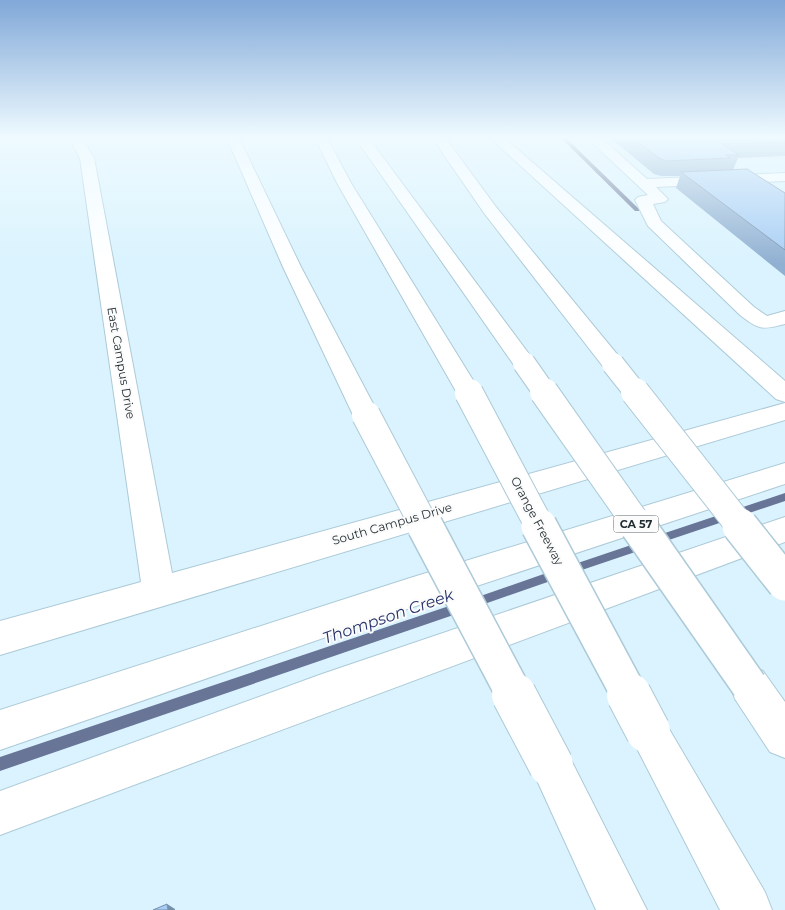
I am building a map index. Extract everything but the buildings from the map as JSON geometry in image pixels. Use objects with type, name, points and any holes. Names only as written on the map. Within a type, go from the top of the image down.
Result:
[{"type":"main road","name":"East Campus Drive","points":[[89,178],[159,592]]},
{"type":"main road","points":[[235,178],[292,267]]},
{"type":"main road","points":[[252,178],[292,267],[366,416],[551,765],[622,910]]},
{"type":"main road","name":"Orange Freeway","points":[[342,178],[469,393],[648,731],[747,910]]},
{"type":"main road","name":"CA 57","points":[[391,178],[524,363],[785,736]]},
{"type":"main road","points":[[467,178],[490,210],[785,583]]},
{"type":"main road","points":[[483,178],[544,277]]},
{"type":"main road","points":[[542,178],[785,394]]},
{"type":"main road","points":[[639,178],[665,199],[643,200],[654,223],[747,311],[764,323],[785,317]]},
{"type":"main road","points":[[644,183],[756,178]]},
{"type":"main road","name":"South Campus Drive","points":[[0,638],[785,411]]},
{"type":"main road","points":[[0,730],[410,593],[785,473]]},
{"type":"main road","points":[[0,813],[332,691],[785,529]]},
{"type":"waterway","points":[[605,178],[637,210]]},
{"type":"waterway","name":"Thompson Creek","points":[[657,540],[785,497]]},
{"type":"waterway","name":"Thompson Creek","points":[[570,570],[643,545]]},
{"type":"waterway","name":"Thompson Creek","points":[[473,603],[558,574]]},
{"type":"waterway","name":"Thompson Creek","points":[[0,764],[461,607]]}]
